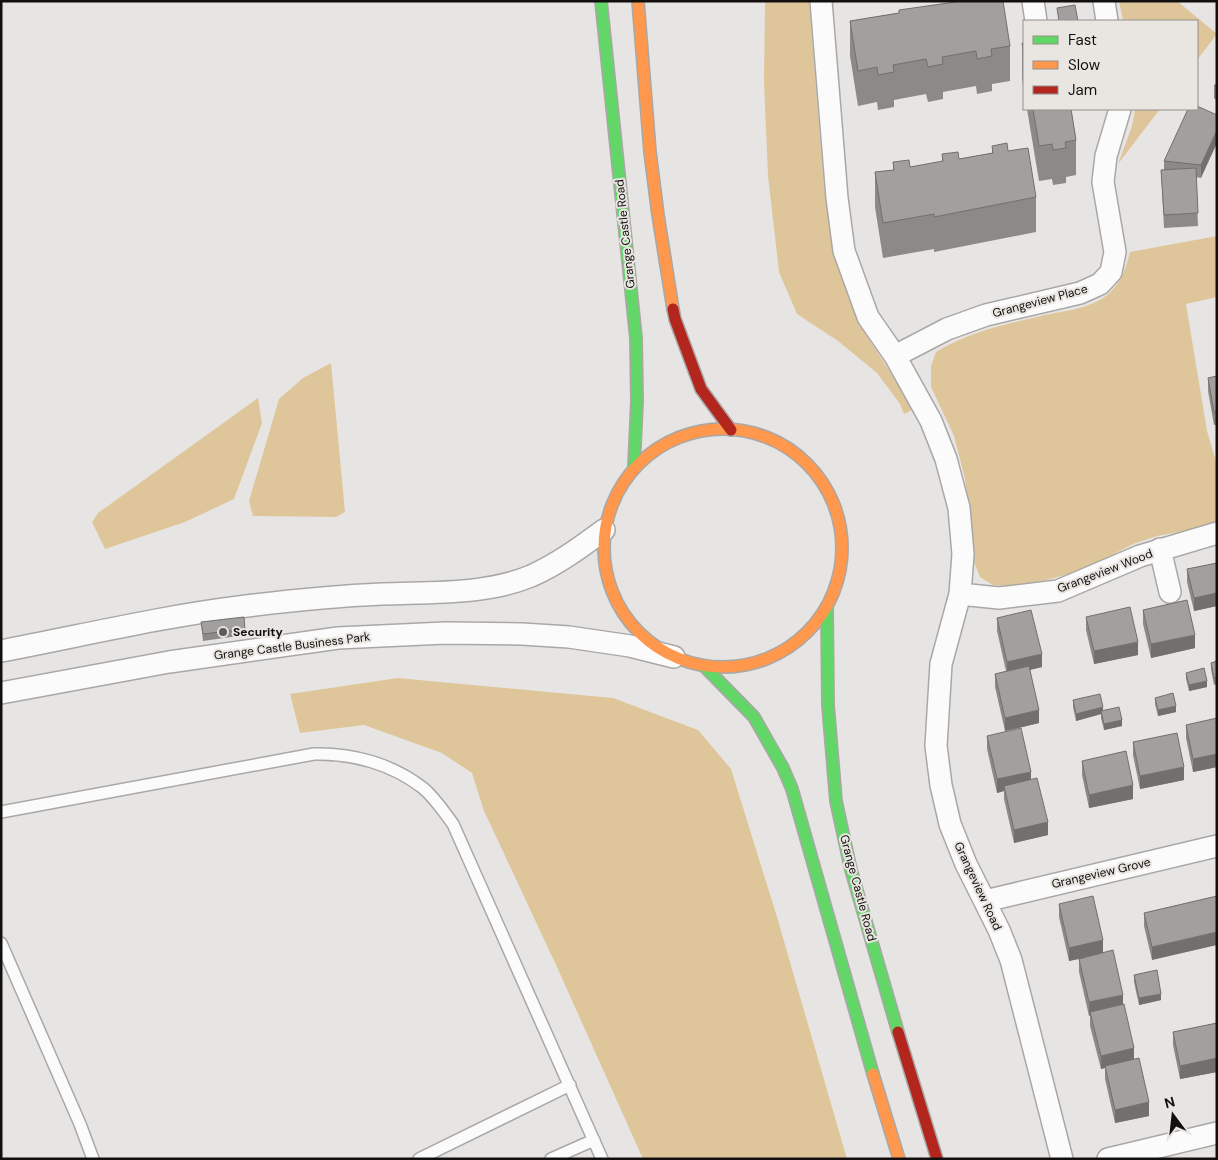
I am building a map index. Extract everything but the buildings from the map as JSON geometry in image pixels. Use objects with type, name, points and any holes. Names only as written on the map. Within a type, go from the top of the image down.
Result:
[{"type":"main road","name":"Grange Castle Road","points":[[601,1],[636,338],[637,384],[634,467]]},
{"type":"main road","points":[[638,1],[650,152],[675,319],[701,389],[731,430]]},
{"type":"main road","name":"Grange Castle Road","points":[[731,430],[762,434],[795,452],[811,466],[824,483],[835,504],[841,526],[843,549],[841,570],[827,608],[814,627],[797,642],[765,660],[735,667],[704,666],[674,658],[640,634],[622,613],[607,580],[603,558],[604,530],[608,514],[616,493],[634,467],[677,440],[695,434],[731,430]]},
{"type":"main road","name":"Grange Castle Road","points":[[827,608],[826,663],[830,744],[836,802],[846,850],[913,1083],[937,1159]]},
{"type":"main road","points":[[704,666],[754,717],[783,768],[792,789],[876,1085],[899,1159]]},
{"type":"street","points":[[821,1],[837,198],[844,251],[868,316],[895,356]]},
{"type":"street","points":[[1033,1],[1036,20]]},
{"type":"street","points":[[1104,1],[1107,20]]},
{"type":"street","name":"Grangeview Place","points":[[895,356],[947,330],[986,315],[1080,294],[1100,284],[1111,272],[1115,252],[1103,182],[1106,156],[1120,110]]},
{"type":"street","name":"Grangeview Road","points":[[895,356],[924,406],[946,459],[959,508],[963,554],[960,594],[941,664],[936,746],[941,785],[950,824],[966,864],[1000,930],[1011,960],[1062,1159]]},
{"type":"street","points":[[1,651],[192,614],[239,607],[370,595],[454,591],[493,586],[530,576],[556,564],[604,530]]},
{"type":"street","name":"Grangeview Wood","points":[[960,594],[999,598],[1058,591],[1140,556],[1217,533]]},
{"type":"street","name":"Grangeview Wood","points":[[1160,549],[1170,592]]},
{"type":"street","name":"Grange Castle Business Park","points":[[1,694],[169,662],[338,638],[445,633],[522,634],[569,637],[630,646],[674,658]]},
{"type":"street","name":"Grangeview Grove","points":[[985,901],[1217,846]]},
{"type":"street","points":[[1108,1159],[1217,1134]]},
{"type":"lane","points":[[1,812],[314,754],[335,754],[355,757],[390,769],[424,789],[441,806],[453,824],[602,1159]]},
{"type":"lane","points":[[1,943],[80,1124],[93,1159]]},
{"type":"lane","points":[[419,1159],[570,1085]]},
{"type":"lane","points":[[551,1159],[594,1140]]},
{"type":"shaded area","points":[[765,1],[809,1],[824,187],[833,244],[847,290],[865,333],[906,397],[912,410],[904,414],[900,404],[877,373],[838,341],[797,314],[779,272],[768,176],[764,82]]},
{"type":"shaded area","points":[[1119,1],[1177,1],[1217,34],[1198,59],[1198,20],[1123,20]]},
{"type":"shaded area","points":[[1135,110],[1159,110],[1118,164],[1132,126]]},
{"type":"shaded area","points":[[1217,236],[1217,297],[1186,304],[1207,431],[1217,465],[1217,525],[1157,536],[1133,544],[1081,571],[1042,581],[1013,586],[993,585],[980,577],[974,562],[965,479],[954,436],[931,387],[931,366],[936,352],[961,339],[987,330],[1027,319],[1076,309],[1100,300],[1112,291],[1119,281],[1125,270],[1130,252]]},
{"type":"shaded area","points":[[331,363],[345,512],[336,517],[253,516],[249,501],[279,399],[303,378]]},
{"type":"shaded area","points":[[258,398],[262,423],[234,499],[185,522],[105,549],[92,522],[98,513]]},
{"type":"shaded area","points":[[398,678],[613,698],[698,730],[731,769],[777,917],[847,1159],[643,1159],[557,967],[484,811],[472,773],[442,753],[364,725],[300,733],[290,694]]},
{"type":"traffic: fast","points":[[601,1],[636,338],[637,401],[634,467]]},
{"type":"traffic: fast","points":[[827,608],[828,705],[836,801],[851,870],[898,1032]]},
{"type":"traffic: fast","points":[[704,666],[754,717],[783,768],[792,789],[873,1074]]},
{"type":"traffic: slow","points":[[638,1],[650,152],[673,309]]},
{"type":"traffic: slow","points":[[711,429],[735,429],[758,434],[779,443],[799,456],[815,472],[828,492],[837,513],[842,536],[842,548],[840,571],[833,594],[815,624],[799,640],[779,653],[758,662],[735,667],[711,667],[688,662],[667,653],[647,640],[631,624],[618,604],[609,583],[604,560],[604,536],[609,513],[618,492],[631,472],[647,456],[667,443],[688,434],[711,429]]},
{"type":"traffic: slow","points":[[873,1074],[899,1159]]},
{"type":"traffic: jam","points":[[673,309],[701,389],[731,430]]},
{"type":"traffic: jam","points":[[898,1032],[937,1159]]},
{"type":"place","name":"Security","points":[[223,632]]}]
